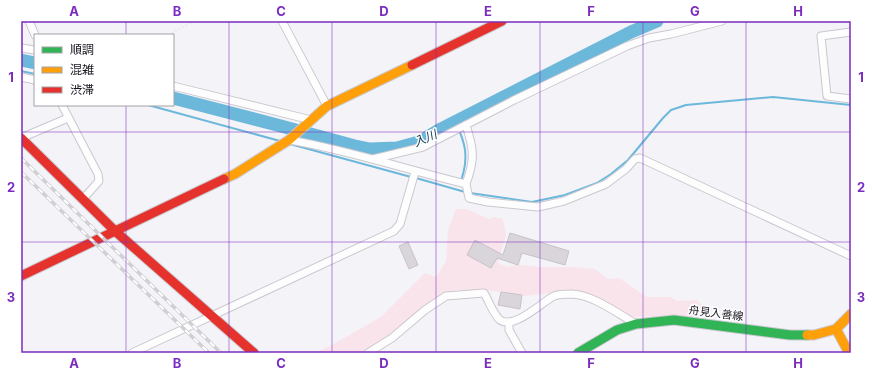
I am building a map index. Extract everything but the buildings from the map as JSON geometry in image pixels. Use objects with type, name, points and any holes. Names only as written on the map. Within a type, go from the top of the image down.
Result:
[{"type":"street","points":[[29,21],[35,34]]},
{"type":"street","points":[[282,21],[328,106]]},
{"type":"street","points":[[21,276],[235,174],[291,138],[328,106],[502,21]]},
{"type":"street","points":[[373,159],[423,147],[627,46],[649,38],[722,21]]},
{"type":"street","points":[[851,32],[820,36],[827,96],[851,100]]},
{"type":"street","points":[[21,48],[34,50]]},
{"type":"street","points":[[21,78],[34,80]]},
{"type":"street","points":[[174,86],[308,122]]},
{"type":"street","points":[[62,106],[98,174],[99,181],[83,200]]},
{"type":"street","points":[[68,118],[21,138],[115,231],[254,353]]},
{"type":"street","points":[[466,125],[472,147],[473,159],[471,171],[466,184],[469,198],[488,202],[538,207],[564,201],[606,184],[626,169],[635,159],[640,158],[851,256]]},
{"type":"street","points":[[291,138],[373,159],[415,172],[466,184]]},
{"type":"street","points":[[132,353],[394,231],[400,224],[415,172]]},
{"type":"street","points":[[368,353],[392,338],[425,310],[446,296],[484,293],[501,321],[510,322],[519,320],[556,295],[572,294],[588,296],[636,324]]},
{"type":"street","name":"舟見入善線","points":[[578,353],[617,330],[636,324],[674,320],[790,335],[814,335],[836,329],[851,314]]},
{"type":"street","points":[[510,322],[509,330],[522,353]]},
{"type":"street","points":[[836,329],[848,341],[849,353]]},
{"type":"path","points":[[172,32],[194,21]]},
{"type":"shaded area","points":[[456,209],[467,209],[489,219],[493,217],[503,219],[506,235],[498,263],[507,267],[518,265],[595,269],[608,279],[619,278],[647,297],[671,297],[677,301],[697,300],[704,307],[696,316],[689,317],[630,317],[587,293],[570,291],[524,296],[485,290],[456,290],[444,293],[389,336],[362,353],[314,353],[330,346],[381,317],[425,273],[436,277],[446,261],[448,230]]},
{"type":"waterway","name":"入川","points":[[174,98],[355,146],[370,149],[397,148],[419,142],[439,130],[631,32],[657,21]]},
{"type":"waterway","name":"入川","points":[[21,60],[34,63]]},
{"type":"waterway","points":[[21,71],[34,74]]},
{"type":"waterway","points":[[470,193],[532,202],[565,195],[597,183],[628,160],[671,110],[686,105],[773,97],[851,105]]},
{"type":"waterway","points":[[152,106],[280,141]]},
{"type":"waterway","points":[[455,121],[462,137],[466,158],[461,181]]},
{"type":"waterway","points":[[290,144],[411,177]]},
{"type":"waterway","points":[[416,178],[465,192]]},
{"type":"railway","points":[[21,158],[221,353]]},
{"type":"railway","points":[[21,172],[209,353]]},
{"type":"traffic: fast","points":[[578,353],[617,330],[636,324],[674,320],[790,335],[807,335]]},
{"type":"traffic: slow","points":[[224,179],[235,174],[289,140],[327,106],[412,65]]},
{"type":"traffic: slow","points":[[807,335],[814,335],[836,329],[851,314]]},
{"type":"traffic: slow","points":[[836,329],[849,353]]},
{"type":"traffic: jam","points":[[412,65],[502,21]]},
{"type":"traffic: jam","points":[[21,138],[115,231],[254,353]]},
{"type":"traffic: jam","points":[[21,276],[224,179]]}]
